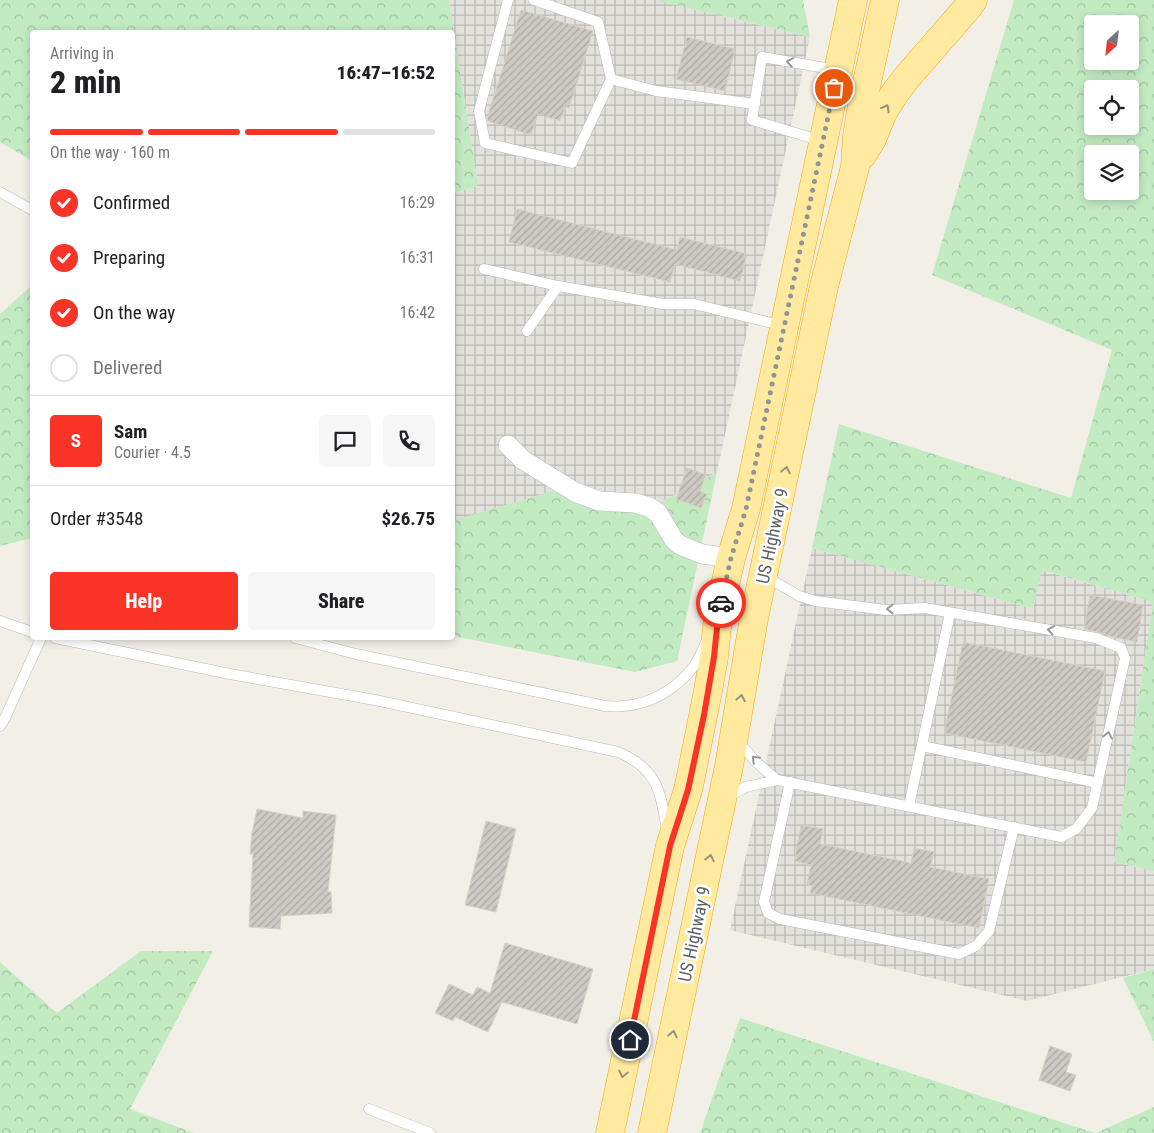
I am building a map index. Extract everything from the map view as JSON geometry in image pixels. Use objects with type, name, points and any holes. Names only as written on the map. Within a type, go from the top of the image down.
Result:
[{"type":"highway","name":"US Highway 9","points":[[610,1133],[670,846],[688,790],[704,715],[714,657],[718,618],[731,558],[746,509],[853,0]]},
{"type":"highway","name":"US Highway 9","points":[[652,1133],[722,800],[754,618],[824,286],[855,166],[861,113],[885,0]]},
{"type":"highway","points":[[855,166],[872,139],[883,112],[895,93],[974,0]]},
{"type":"street","points":[[508,445],[523,460],[575,492],[599,501],[635,503],[648,507],[658,513],[674,540],[680,545],[702,554],[731,558]]},
{"type":"lane","points":[[508,0],[479,111],[486,143],[572,163],[611,79],[598,22],[534,0]]},
{"type":"lane","points":[[823,141],[752,120],[762,57],[838,70]]},
{"type":"lane","points":[[611,79],[656,91],[755,104]]},
{"type":"lane","points":[[0,192],[30,209]]},
{"type":"lane","points":[[484,269],[558,286],[663,304],[694,304],[785,326]]},
{"type":"lane","points":[[528,331],[558,286]]},
{"type":"lane","points":[[722,800],[746,787],[777,780],[1062,837],[1076,829],[1092,808],[1124,658],[1121,648],[1096,638],[925,608],[886,610],[815,601],[799,596],[764,575]]},
{"type":"lane","points":[[909,806],[950,613]]},
{"type":"lane","points":[[303,640],[356,654],[605,706],[624,706],[641,703],[662,695],[678,684],[695,664],[718,618]]},
{"type":"lane","points":[[0,621],[30,631]]},
{"type":"lane","points":[[0,726],[6,718],[40,640]]},
{"type":"lane","points":[[64,640],[230,674],[374,700],[618,752],[632,758],[646,769],[656,783],[662,798],[670,846]]},
{"type":"lane","points":[[734,738],[777,780]]},
{"type":"lane","points":[[922,746],[1098,783]]},
{"type":"lane","points":[[790,782],[764,902],[768,913],[780,919],[959,954],[976,946],[989,931],[1014,827]]},
{"type":"lane","points":[[369,1109],[430,1133]]},
{"type":"shaded area","points":[[449,0],[655,0],[810,37],[717,472],[652,507],[569,486],[455,521],[455,192],[478,186]]},
{"type":"shaded area","points":[[812,548],[1033,609],[1041,570],[1153,602],[1114,862],[1154,871],[1154,969],[1027,1001],[730,930]]},
{"type":"green space","points":[[0,0],[449,0],[454,30],[30,30],[30,160],[0,142]]},
{"type":"green space","points":[[655,0],[803,0],[810,37]]},
{"type":"green space","points":[[1014,0],[1154,0],[1154,871],[1114,862],[1153,602],[1042,570],[1033,609],[812,548],[839,424],[1071,498],[1112,350],[932,275]]},
{"type":"green space","points":[[455,38],[478,186],[455,192]]},
{"type":"green space","points":[[30,287],[30,538],[0,546],[0,314]]},
{"type":"green space","points":[[717,472],[677,661],[635,672],[455,636],[455,520],[569,486],[652,507]]},
{"type":"green space","points":[[141,951],[213,951],[130,1109],[194,1133],[0,1133],[0,962],[57,1013]]},
{"type":"green space","points":[[1154,969],[1154,1042],[1123,978]]},
{"type":"green space","points":[[740,1018],[1095,1133],[700,1133]]},
{"type":"green space","points":[[1154,1107],[1154,1133],[1096,1133]]},
{"type":"building","points":[[521,10],[593,31],[569,108],[565,107],[560,121],[538,114],[531,135],[488,121],[487,118]]},
{"type":"building","points":[[687,37],[735,49],[725,91],[676,79]]},
{"type":"building","points":[[517,209],[677,250],[680,237],[747,254],[740,281],[675,264],[670,282],[509,242]]},
{"type":"building","points":[[687,468],[706,475],[700,491],[707,494],[701,508],[676,499]]},
{"type":"building","points":[[1090,595],[1143,605],[1137,642],[1084,629]]},
{"type":"building","points":[[963,642],[1105,671],[1086,762],[944,733]]},
{"type":"building","points":[[257,809],[303,818],[303,811],[336,815],[328,892],[331,892],[332,913],[281,916],[280,929],[249,927],[253,854],[250,854]]},
{"type":"building","points":[[486,821],[516,829],[496,912],[465,905]]},
{"type":"building","points":[[801,825],[823,829],[820,844],[911,863],[914,848],[934,852],[930,867],[989,879],[979,928],[810,893],[812,886],[807,884],[811,865],[794,861]]},
{"type":"building","points":[[505,943],[593,969],[577,1024],[502,1002],[488,1032],[455,1017],[453,1021],[435,1013],[449,984],[473,995],[477,987],[490,993]]},
{"type":"building","points":[[1050,1046],[1072,1054],[1066,1072],[1076,1075],[1070,1091],[1039,1080]]},
{"type":"way so far","points":[[721,603],[731,558],[746,509],[834,88]]},
{"type":"route","points":[[630,1040],[670,846],[688,790],[704,715],[721,603]]}]
